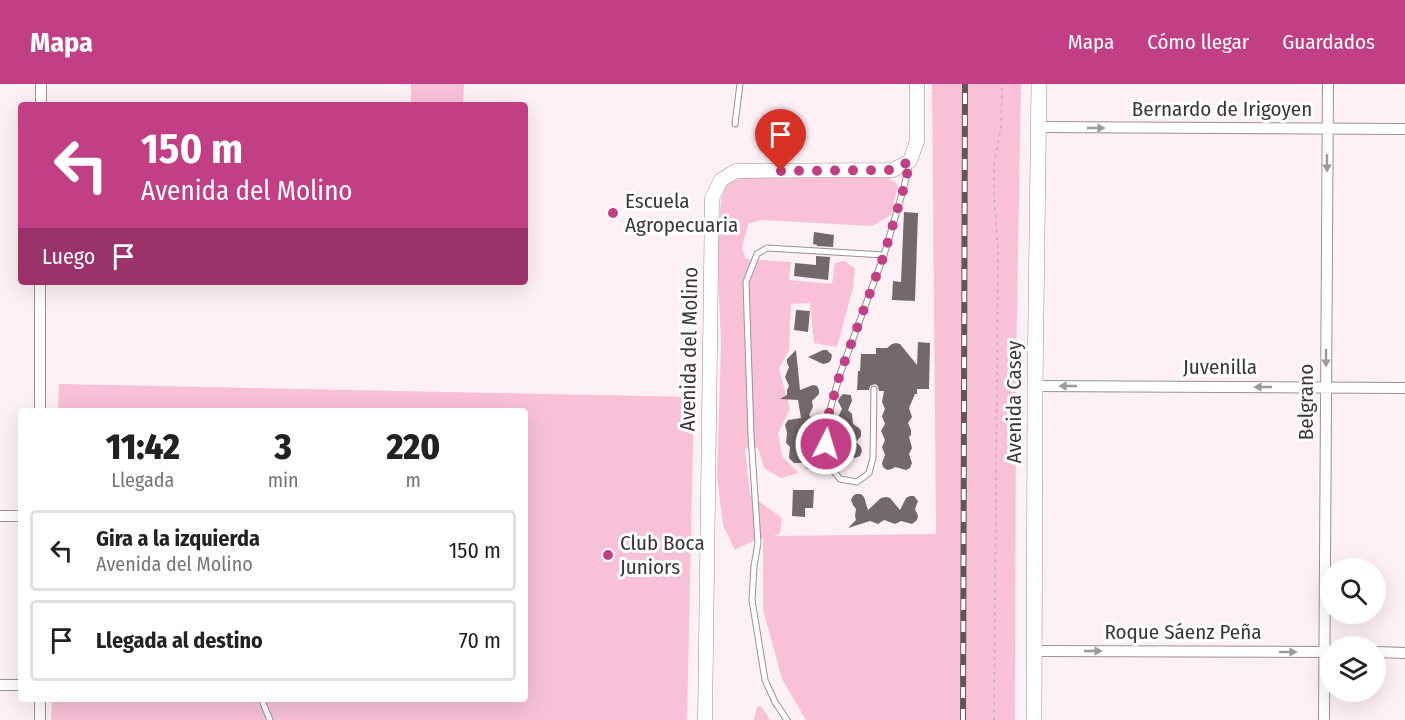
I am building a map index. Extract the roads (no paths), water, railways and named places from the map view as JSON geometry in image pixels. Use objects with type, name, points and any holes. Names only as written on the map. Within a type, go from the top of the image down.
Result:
[{"type":"main road","name":"Avenida Casey","points":[[1034,720],[1039,84]]},
{"type":"street","points":[[41,84],[41,102]]},
{"type":"street","points":[[910,161],[917,141],[917,84]]},
{"type":"street","name":"Belgrano","points":[[1327,636],[1328,84]]},
{"type":"street","name":"Bernardo de Irigoyen","points":[[1038,128],[1405,129]]},
{"type":"street","name":"Avenida del Molino","points":[[705,720],[712,198],[720,180],[736,171],[893,170],[910,161]]},
{"type":"street","points":[[40,285],[40,408]]},
{"type":"street","name":"Juvenilla","points":[[1035,386],[1405,388]]},
{"type":"street","points":[[0,516],[18,516]]},
{"type":"street","name":"Roque Sáenz Peña","points":[[1035,651],[1320,652]]},
{"type":"street","points":[[1386,652],[1405,652]]},
{"type":"street","points":[[0,685],[18,685]]},
{"type":"street","points":[[40,702],[40,720]]},
{"type":"street","name":"Belgrano","points":[[1324,720],[1325,702]]},
{"type":"lane","points":[[735,124],[740,84]]},
{"type":"lane","points":[[874,389],[873,458],[869,473],[857,482],[840,479],[827,463],[826,424],[840,374],[884,255],[910,161]]},
{"type":"lane","points":[[787,720],[775,702],[765,680],[752,600],[758,543],[751,435],[746,282],[756,254],[767,248],[884,255]]},
{"type":"lane","points":[[263,703],[270,720]]},
{"type":"railway","points":[[963,720],[965,84]]},
{"type":"place","name":"Escuela Agropecuaria","points":[[613,213]]},
{"type":"place","name":"Club Boca Juniors","points":[[608,555]]}]
